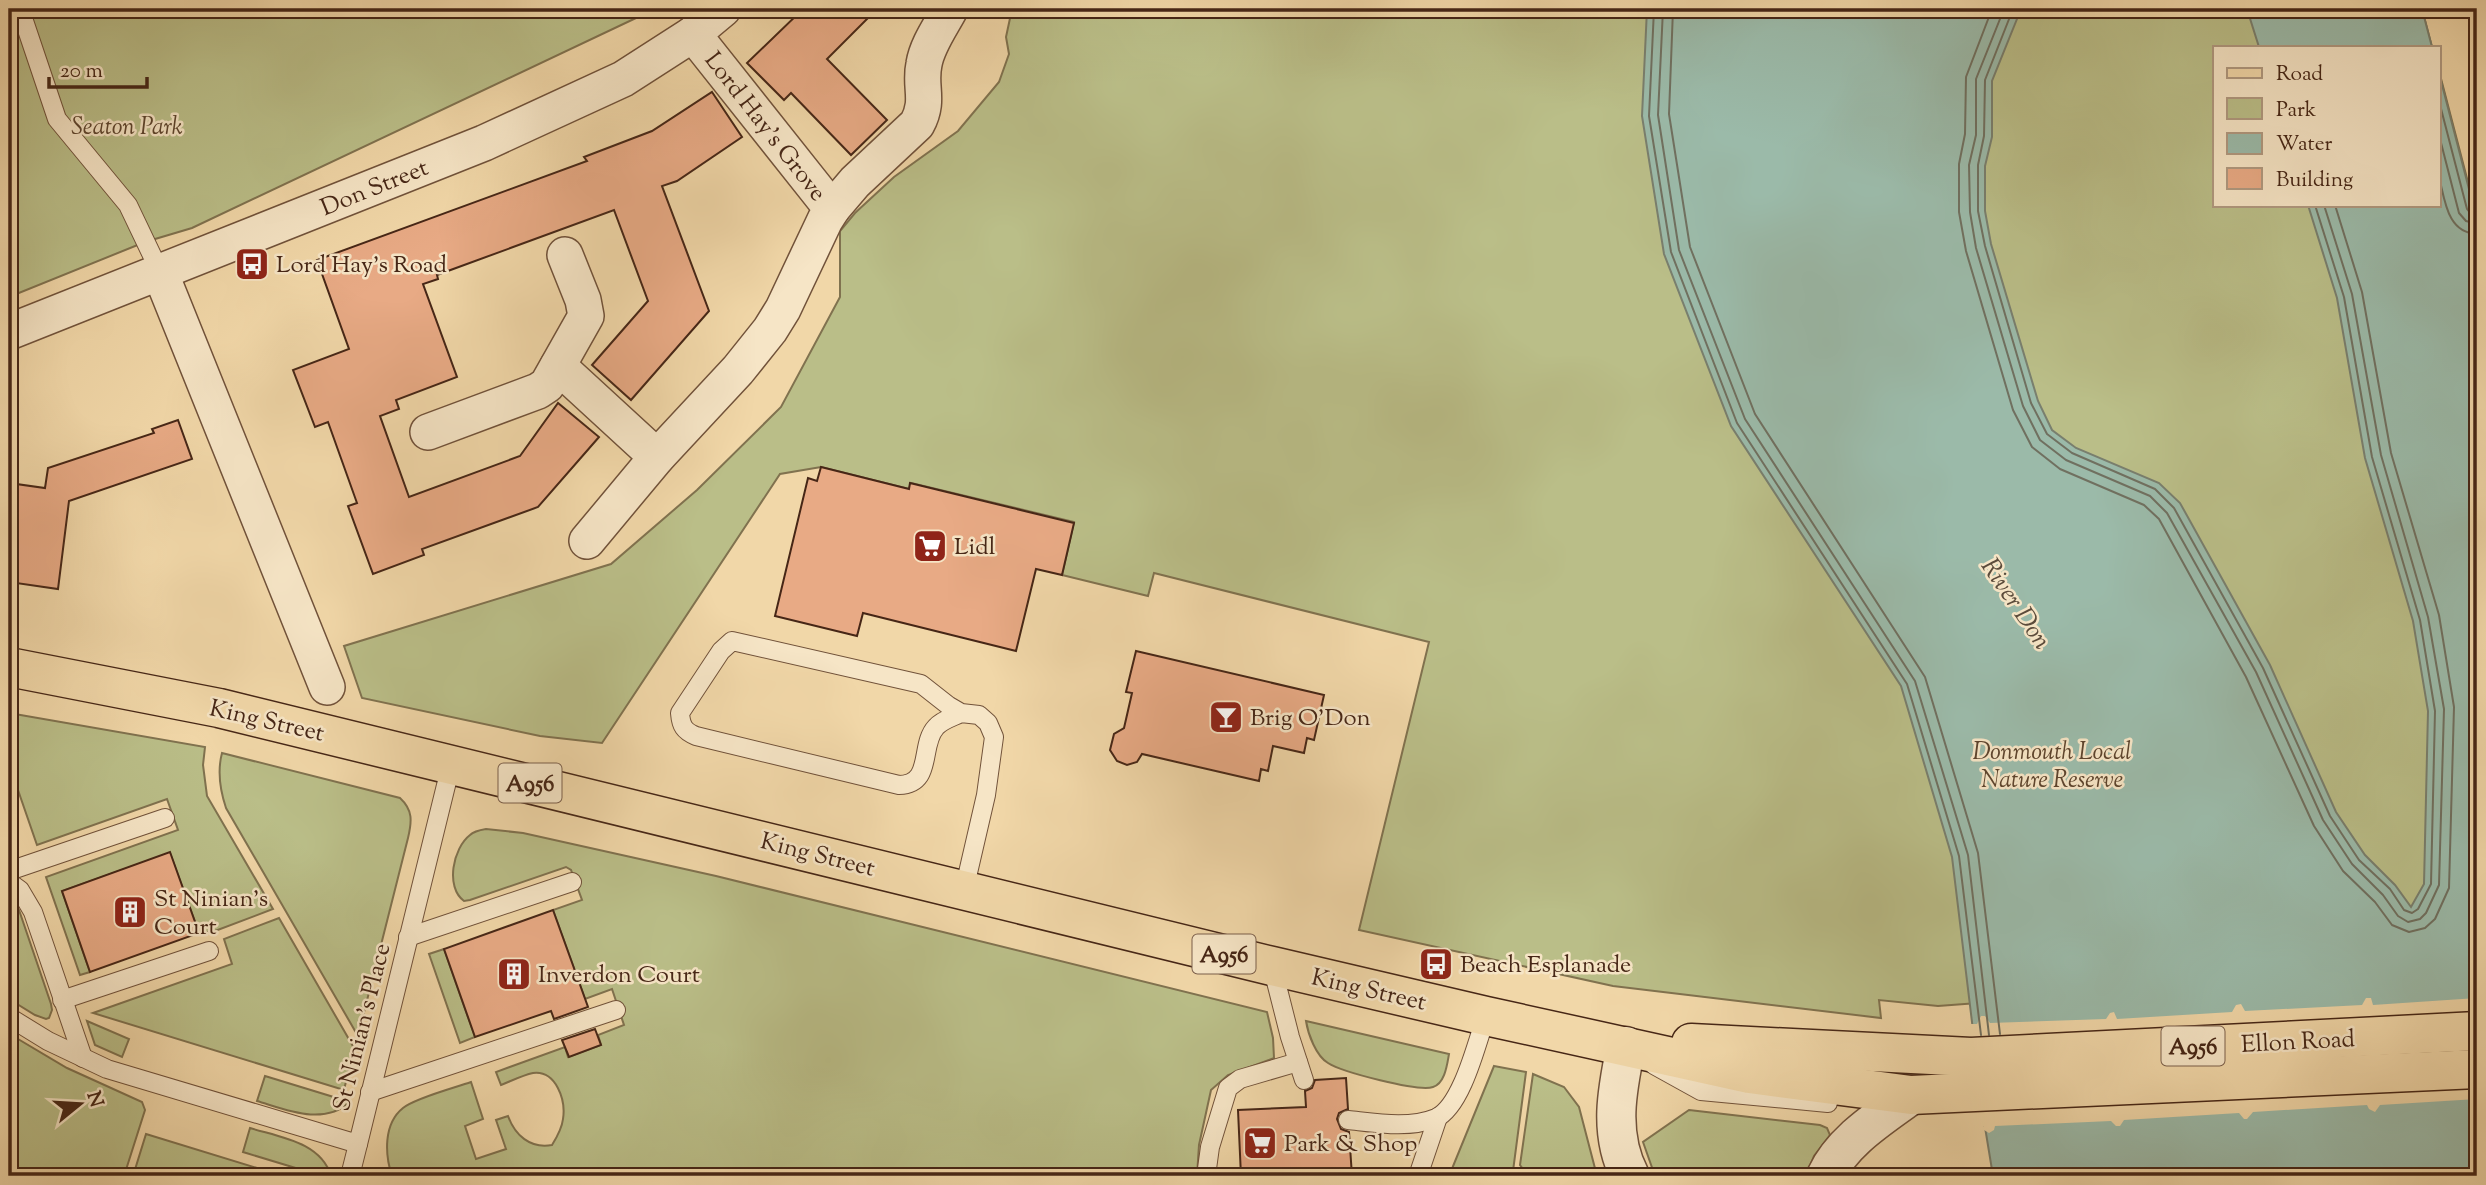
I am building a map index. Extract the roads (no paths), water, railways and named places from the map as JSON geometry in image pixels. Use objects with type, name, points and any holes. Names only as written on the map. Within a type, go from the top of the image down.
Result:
[{"type":"main road","name":"King Street","points":[[9,667],[206,705],[1486,1016],[1749,1074],[1911,1095]]},
{"type":"main road","name":"Ellon Road","points":[[1908,1055],[1999,1056],[2477,1031]]},
{"type":"main road","name":"King Street","points":[[1626,1046],[1663,1042],[1839,1049],[1908,1055]]},
{"type":"main road","name":"Ellon Road","points":[[1911,1095],[2477,1069]]},
{"type":"street","name":"Don Street","points":[[9,332],[484,143],[623,79],[693,34],[723,9]]},
{"type":"street","points":[[832,209],[855,182],[917,124],[926,102],[924,64],[950,9]]},
{"type":"street","name":"Lord Hay's Grove","points":[[587,541],[657,457],[770,330],[783,309],[824,220],[832,209],[693,34]]},
{"type":"street","points":[[428,432],[538,391],[547,385],[586,316],[583,300],[565,255]]},
{"type":"street","points":[[160,272],[327,687]]},
{"type":"street","points":[[558,366],[657,457]]},
{"type":"street","points":[[1626,1046],[1619,1082],[1616,1120],[1617,1141],[1630,1176]]},
{"type":"street","points":[[1826,1176],[1844,1147],[1911,1095]]},
{"type":"lane","points":[[20,9],[57,119],[128,205],[160,272]]},
{"type":"lane","points":[[961,713],[935,727],[922,771],[917,780],[908,785],[696,736],[686,732],[680,724],[680,713],[721,651],[732,641],[922,684],[961,713],[979,715],[988,723],[994,737],[986,794],[964,890]]},
{"type":"lane","name":"St Ninian's Place","points":[[9,1017],[48,1041],[107,1069],[358,1144],[451,765]]},
{"type":"lane","points":[[9,871],[165,818]]},
{"type":"lane","points":[[9,882],[20,890],[33,912],[83,1058]]},
{"type":"lane","points":[[408,937],[572,882]]},
{"type":"lane","points":[[62,1000],[209,951]]},
{"type":"lane","points":[[1272,966],[1304,1080]]},
{"type":"lane","points":[[370,1093],[615,1010]]},
{"type":"lane","points":[[1418,1176],[1438,1117],[1460,1091],[1486,1016]]},
{"type":"lane","points":[[1206,1176],[1210,1147],[1228,1088],[1240,1079],[1298,1062]]},
{"type":"lane","points":[[1348,1120],[1383,1124],[1412,1123],[1438,1117]]},
{"type":"lane","points":[[350,1176],[358,1144]]},
{"type":"water","name":"Donmouth Local Nature Reserve","points":[[1647,9],[2021,9],[1992,81],[1992,137],[1985,166],[1985,211],[1991,244],[2038,401],[2052,430],[2076,448],[2159,483],[2180,503],[2270,665],[2336,812],[2365,855],[2395,885],[2411,907],[2424,884],[2428,711],[2413,621],[2365,458],[2337,298],[2308,206],[2440,206],[2440,77],[2477,220],[2477,1176],[1993,1176],[1952,857],[1901,686],[1731,426],[1664,254],[1642,116]]},
{"type":"water","points":[[2247,9],[2422,9],[2432,46],[2259,46]]},
{"type":"place","name":"Lord Hay's Road","points":[[252,264]]},
{"type":"place","name":"Lidl","points":[[930,546]]},
{"type":"place","name":"Brig O'Don","points":[[1226,717]]},
{"type":"place","name":"St Ninian's Court","points":[[130,912]]},
{"type":"place","name":"Beach Esplanade","points":[[1436,964]]},
{"type":"place","name":"Inverdon Court","points":[[514,974]]},
{"type":"place","name":"Park & Shop","points":[[1260,1143]]},
{"type":"park label","name":"Seaton Park","points":[[127,126]]},
{"type":"water label","name":"River Don","points":[[2017,603]]}]
